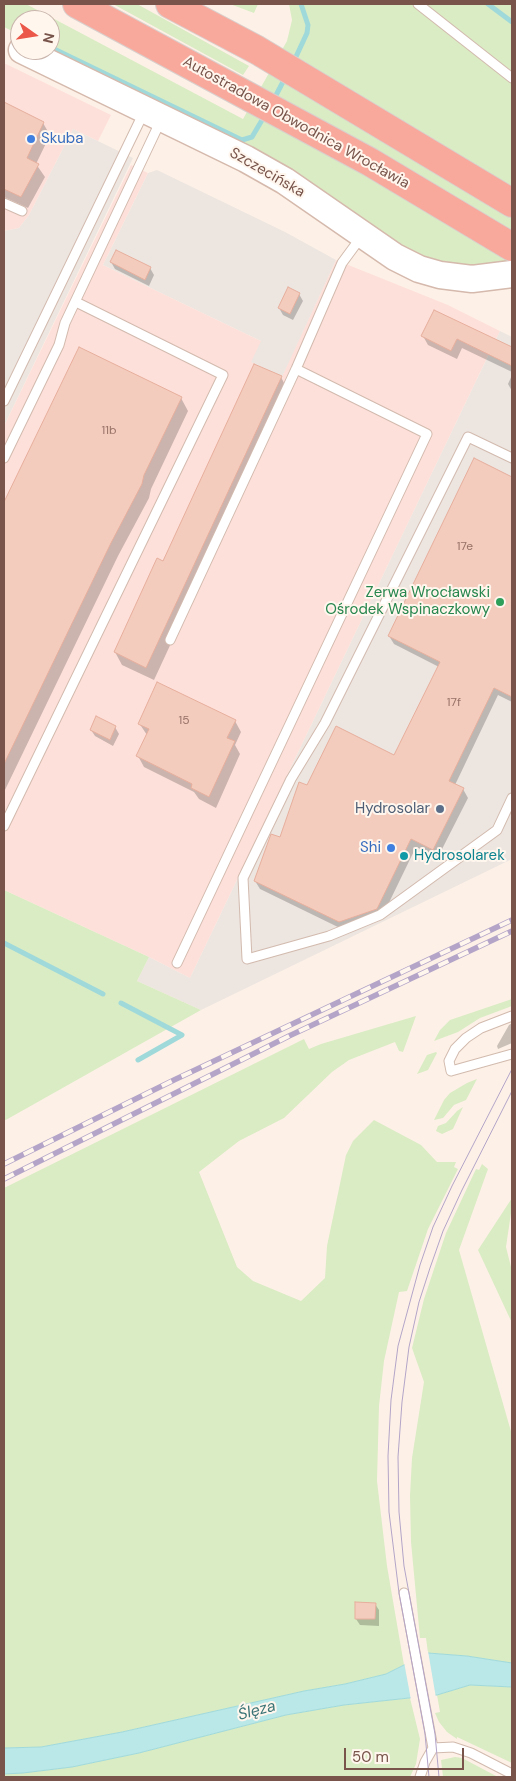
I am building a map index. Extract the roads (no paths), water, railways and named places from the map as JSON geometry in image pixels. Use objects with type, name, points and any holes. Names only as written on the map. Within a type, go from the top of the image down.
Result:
[{"type":"highway","name":"Autostradowa Obwodnica Wrocławia","points":[[77,4],[370,162],[512,247]]},
{"type":"highway","points":[[170,4],[257,50],[512,203]]},
{"type":"street","name":"Szczecińska","points":[[42,60],[246,159],[285,181],[395,257],[419,269],[440,275],[472,279],[512,277]]},
{"type":"lane","points":[[418,4],[512,78]]},
{"type":"lane","points":[[4,458],[58,345],[65,323],[76,302],[154,114]]},
{"type":"lane","points":[[4,401],[154,114]]},
{"type":"lane","points":[[4,202],[22,211]]},
{"type":"lane","points":[[170,640],[296,369],[342,263],[361,234]]},
{"type":"lane","points":[[4,826],[222,375],[76,302]]},
{"type":"lane","points":[[177,963],[427,434],[296,369]]},
{"type":"lane","points":[[512,458],[468,437],[325,723],[291,779],[243,878],[247,959],[329,936],[380,915],[497,830],[512,798]]},
{"type":"lane","points":[[512,1016],[481,1028],[455,1050],[449,1061],[451,1071],[512,1054]]},
{"type":"lane","points":[[404,1593],[433,1748],[425,1762],[420,1777]]},
{"type":"lane","points":[[433,1748],[452,1746],[471,1753],[512,1774]]},
{"type":"water","name":"Ślęza","points":[[428,1653],[467,1656],[512,1663],[512,1687],[470,1685],[437,1695],[344,1705],[286,1715],[139,1753],[72,1767],[4,1774],[4,1748],[41,1747],[122,1732],[304,1691],[345,1684],[386,1674]]},
{"type":"waterway","points":[[294,61],[307,33],[308,25],[301,4]]},
{"type":"waterway","points":[[488,4],[512,22]]},
{"type":"waterway","points":[[60,52],[242,140],[252,137],[265,115]]},
{"type":"waterway","points":[[273,101],[286,76]]},
{"type":"waterway","points":[[4,943],[103,994]]},
{"type":"waterway","points":[[121,1003],[182,1035],[138,1060]]},
{"type":"tram line","points":[[429,1777],[425,1734],[399,1593],[389,1512],[388,1456],[391,1400],[398,1346],[420,1265],[433,1227],[512,1069]]},
{"type":"tram line","points":[[439,1777],[435,1734],[404,1566],[399,1512],[398,1457],[402,1402],[409,1347],[419,1302],[443,1231],[512,1091]]},
{"type":"railway","points":[[4,1164],[174,1080],[512,920]]},
{"type":"railway","points":[[4,1179],[289,1036],[512,931]]},
{"type":"place","name":"Skuba","points":[[31,139]]},
{"type":"place","name":"Zerwa Wrocławski Ośrodek Wspinaczkowy","points":[[500,602]]},
{"type":"place","name":"Hydrosolar","points":[[440,809]]},
{"type":"place","name":"Shi","points":[[391,848]]},
{"type":"place","name":"Hydrosolarek","points":[[404,856]]}]
